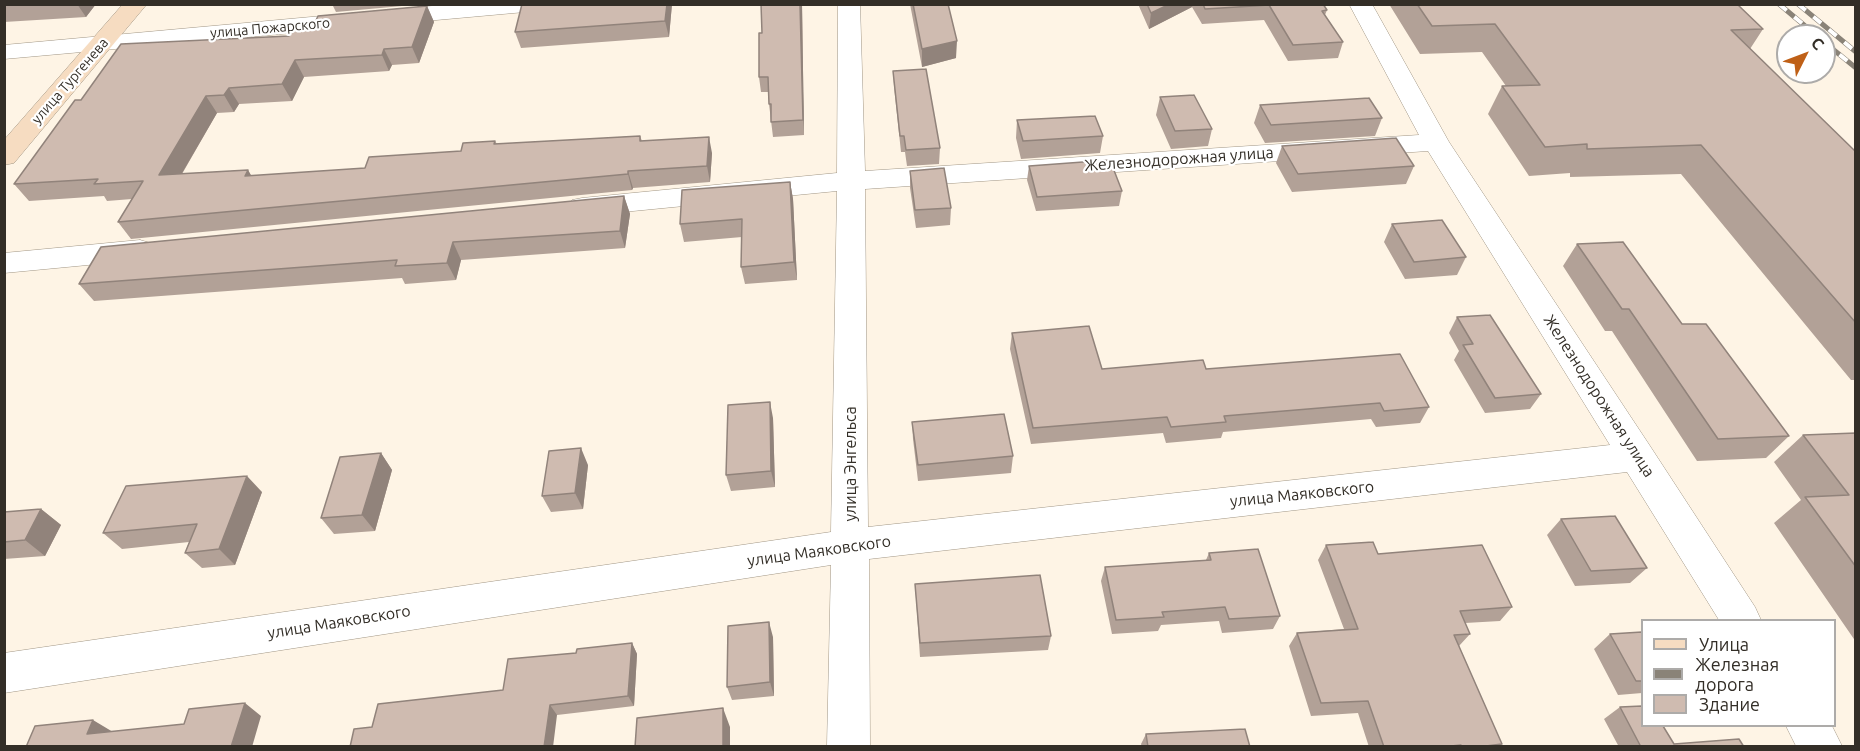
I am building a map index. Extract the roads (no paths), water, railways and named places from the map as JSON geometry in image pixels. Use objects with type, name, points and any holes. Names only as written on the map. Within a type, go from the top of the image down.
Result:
[{"type":"main road","name":"улица Тургенева","points":[[4,157],[136,4]]},
{"type":"street","name":"улица Пожарского","points":[[4,52],[536,4]]},
{"type":"street","name":"улица Энгельса","points":[[849,4],[851,181],[849,747]]},
{"type":"street","name":"Железнодорожная улица","points":[[1359,4],[1436,142],[1740,619]]},
{"type":"street","name":"Железнодорожная улица","points":[[851,181],[1436,142]]},
{"type":"street","points":[[553,210],[851,181]]},
{"type":"street","points":[[4,263],[171,247]]},
{"type":"street","name":"улица Маяковского","points":[[4,673],[851,545],[1638,456]]},
{"type":"street","points":[[1808,727],[1820,747]]},
{"type":"railway","points":[[1779,4],[1803,24]]},
{"type":"railway","points":[[1798,4],[1856,52]]},
{"type":"railway","points":[[1836,52],[1856,68]]}]
